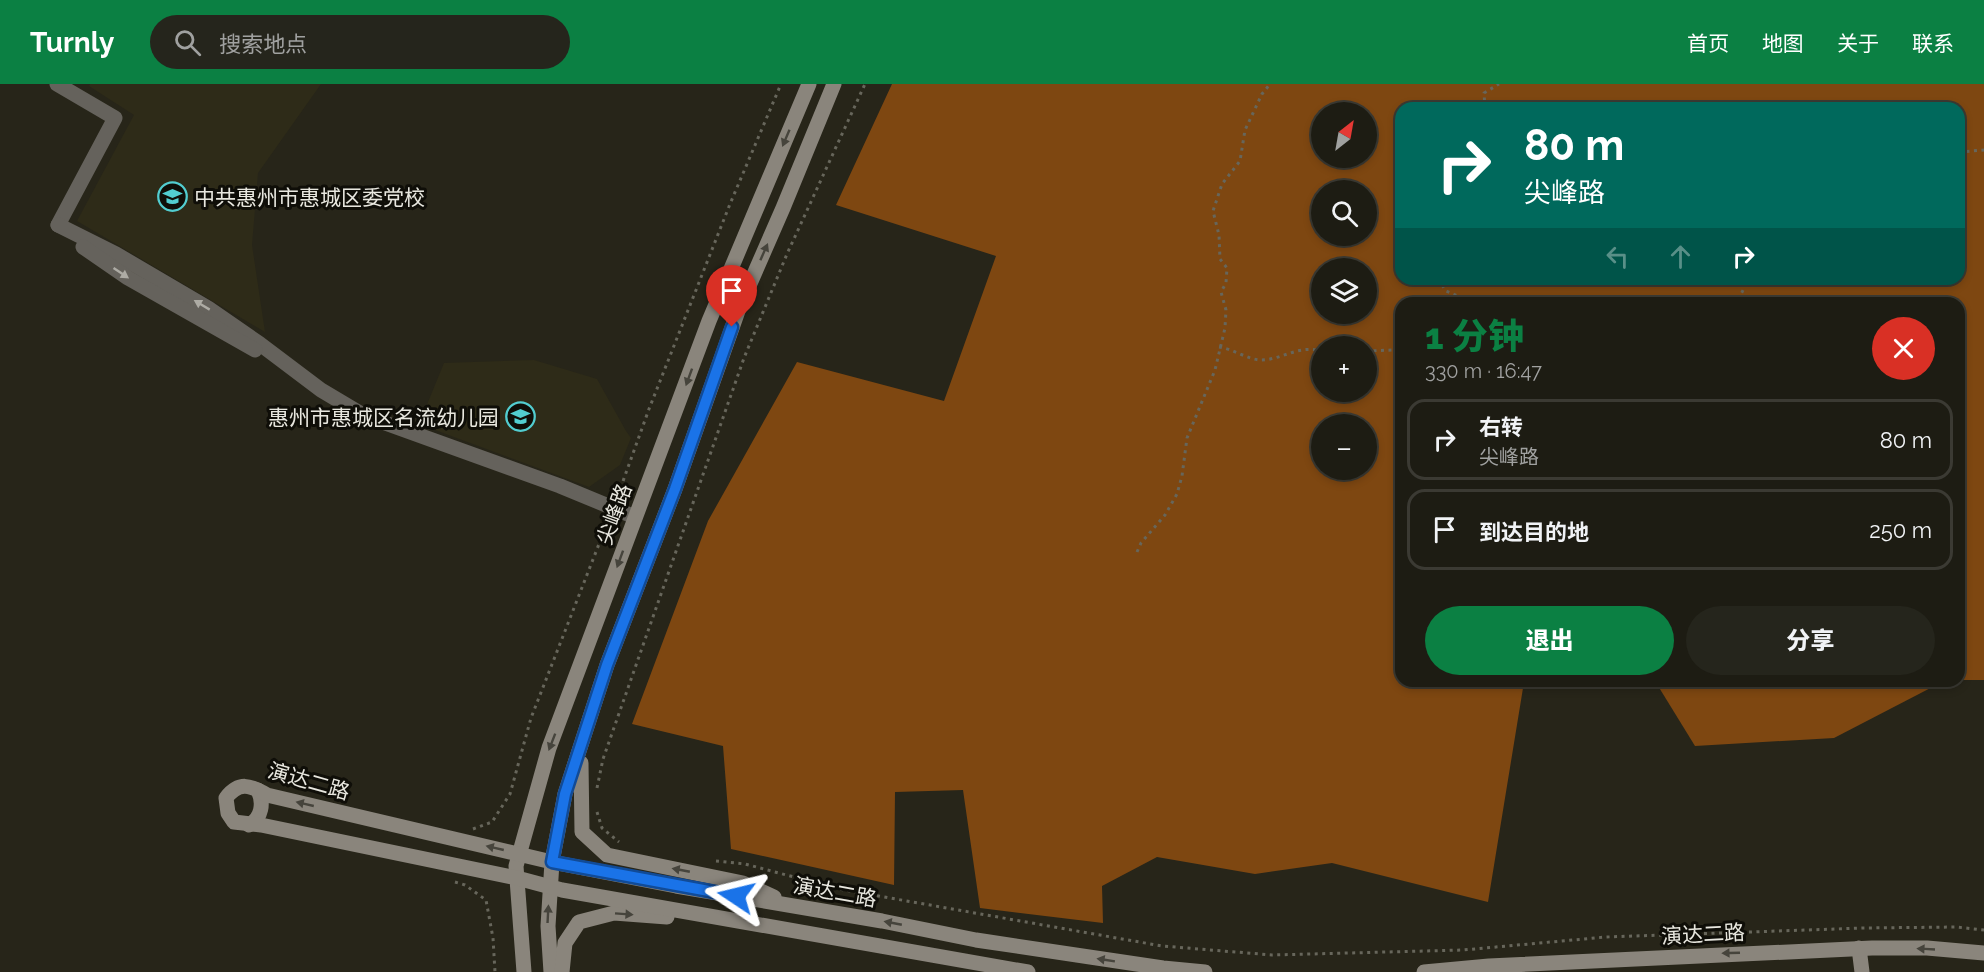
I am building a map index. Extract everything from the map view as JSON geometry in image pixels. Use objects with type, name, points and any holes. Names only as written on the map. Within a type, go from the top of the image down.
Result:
[{"type":"main road","name":"尖峰路","points":[[524,972],[516,866],[549,748],[698,351],[809,84]]},
{"type":"main road","points":[[552,972],[548,926],[550,887],[552,862],[565,794],[607,665],[675,489],[738,311],[834,84]]},
{"type":"main road","points":[[698,351],[721,359]]},
{"type":"main road","points":[[582,742],[580,780],[582,832],[607,855],[743,883],[796,906]]},
{"type":"main road","name":"演达二路","points":[[1028,972],[550,887],[517,878],[261,825],[234,822],[228,813],[226,798],[233,789],[243,786],[254,787],[267,795],[552,862],[1011,946],[1205,972]]},
{"type":"main road","points":[[249,825],[256,821],[260,813],[262,803],[258,790]]},
{"type":"main road","points":[[562,972],[565,943],[579,922],[614,913],[740,922]]},
{"type":"main road","points":[[916,951],[920,929]]},
{"type":"main road","points":[[1859,948],[1862,972]]},
{"type":"main road","name":"演达二路","points":[[1424,972],[1490,966],[1656,965],[1859,948],[1927,948],[1984,953]]},
{"type":"street","points":[[57,84],[115,118],[58,225],[116,254],[208,308],[321,390],[363,415],[560,486],[635,517]]},
{"type":"path","points":[[471,829],[492,822],[510,794],[531,718],[613,508],[653,398],[730,204],[781,84]]},
{"type":"path","points":[[597,792],[603,759],[744,358],[787,254],[865,84]]},
{"type":"path","points":[[1137,552],[1141,543],[1165,515],[1177,494],[1187,438],[1215,370],[1225,328],[1226,310],[1221,292],[1226,283],[1227,268],[1220,259],[1219,235],[1213,211],[1222,184],[1240,161],[1245,130],[1262,93],[1270,84]]},
{"type":"path","points":[[1485,102],[1484,93],[1498,84]]},
{"type":"path","points":[[1965,152],[1984,150]]},
{"type":"path","points":[[1442,285],[1446,291],[1460,297]]},
{"type":"path","points":[[1219,347],[1231,349],[1257,360],[1273,359],[1287,352],[1311,348]]},
{"type":"path","points":[[1377,351],[1395,350]]},
{"type":"path","points":[[597,811],[602,828],[620,843]]},
{"type":"path","points":[[711,860],[745,864],[839,890],[1162,946],[1272,955],[1462,950],[1605,937],[1887,928],[1956,927],[1984,930]]},
{"type":"path","points":[[447,879],[465,885],[486,900],[493,938],[495,972]]},
{"type":"shaded area","name":"中共惠州市惠城区委党校","points":[[90,84],[321,84],[258,173],[252,245],[265,332],[77,221],[134,115],[89,86]]},
{"type":"shaded area","points":[[892,84],[1984,84],[1984,680],[1965,680],[1965,297],[1395,297],[1395,687],[1523,687],[1488,902],[1332,863],[1255,874],[1157,857],[1102,886],[1103,923],[980,908],[963,790],[895,792],[894,885],[731,849],[723,746],[632,724],[708,521],[797,362],[944,401],[996,256],[836,205]]},
{"type":"shaded area","name":"惠州市惠城区名流幼儿园","points":[[534,360],[597,379],[631,438],[620,465],[589,487],[419,424],[444,363]]},
{"type":"shaded area","points":[[1659,687],[1932,687],[1834,738],[1695,746]]},
{"type":"place","name":"中共惠州市惠城区委党校","points":[[173,197]]},
{"type":"place","name":"惠州市惠城区名流幼儿园","points":[[520,417]]},
{"type":"route","points":[[732,327],[675,489],[607,665],[565,794],[552,862],[736,896]]}]
